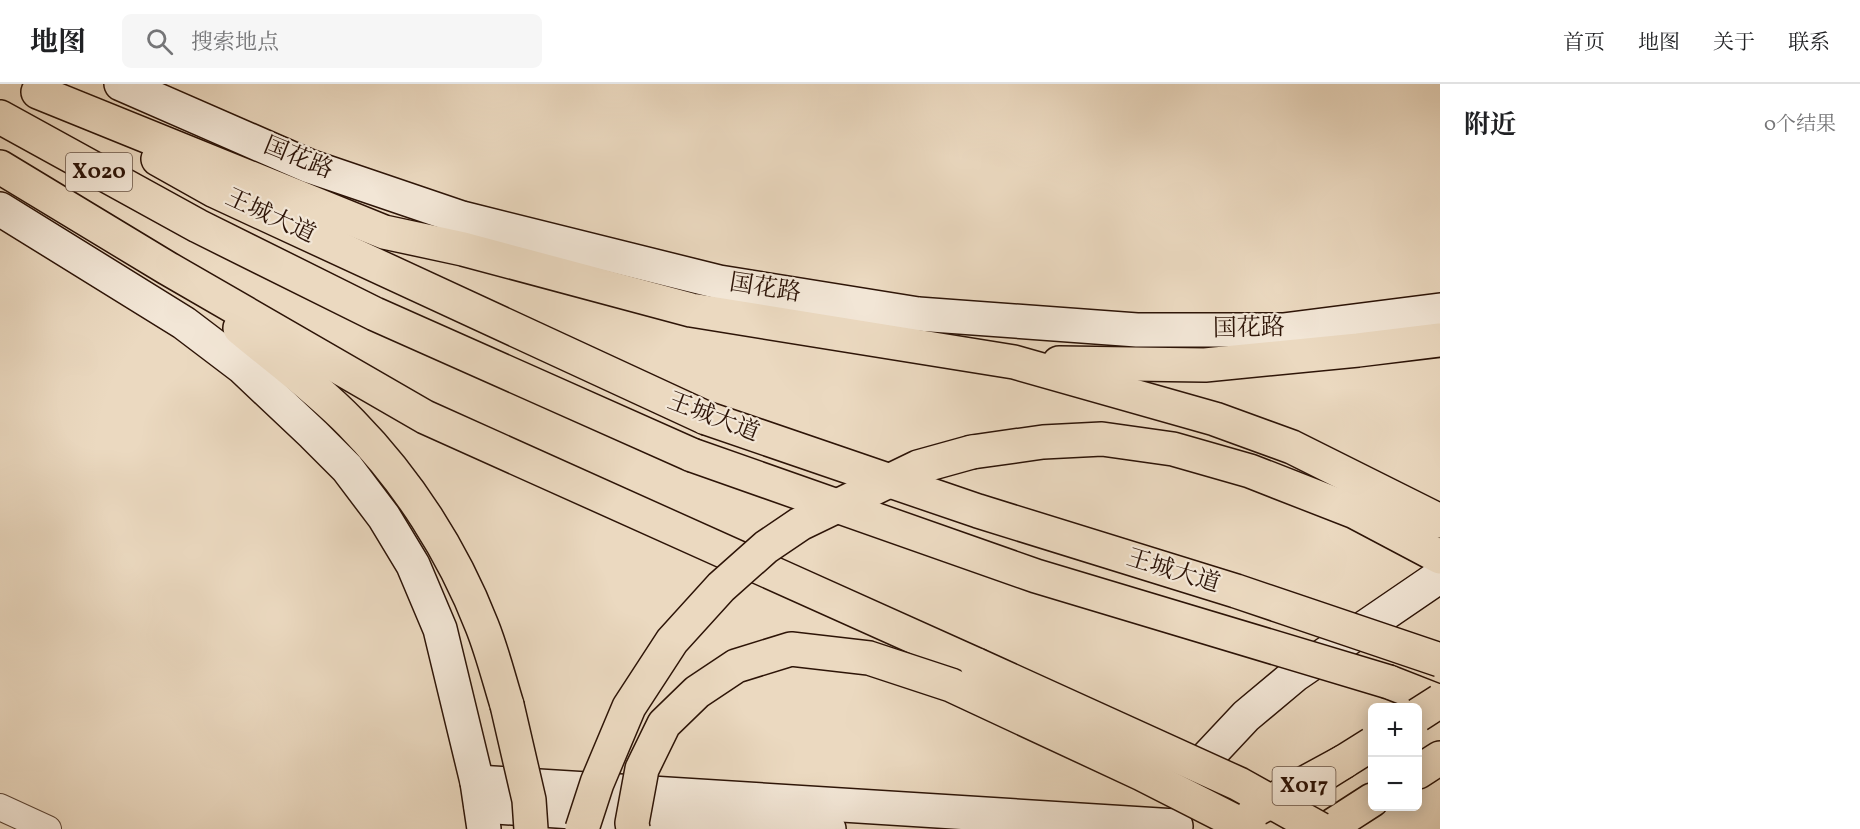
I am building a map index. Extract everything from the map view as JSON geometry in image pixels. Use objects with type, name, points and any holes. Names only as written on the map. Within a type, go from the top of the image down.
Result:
[{"type":"main road","name":"国花路","points":[[121,84],[309,166],[462,218],[718,282],[918,314],[1137,330],[1283,330],[1440,310]]},
{"type":"main road","name":"王城大道","points":[[30,88],[215,191],[706,418],[978,511],[1236,591],[1440,660]]},
{"type":"main road","points":[[30,88],[384,232],[463,249],[691,310],[1014,362],[1215,419],[1292,447],[1440,521]]},
{"type":"main road","name":"王城大道","points":[[0,117],[198,226],[375,314],[692,455],[1036,576],[1389,682],[1440,702]]},
{"type":"main road","points":[[0,167],[166,268],[425,417],[1239,784],[1320,829]]},
{"type":"main road","points":[[0,209],[184,322],[242,368],[346,468],[384,517],[413,565],[440,629],[481,806]]},
{"type":"main road","points":[[166,268],[328,401],[351,423],[381,455],[427,519],[461,579],[483,627],[513,725],[529,800],[531,829]]},
{"type":"main road","points":[[1014,362],[1205,365],[1440,340]]},
{"type":"main road","points":[[582,829],[597,783],[629,707],[672,641],[720,587],[766,547],[800,524],[918,467],[972,452],[1043,442],[1102,439],[1173,449],[1250,471],[1355,512],[1440,557]]},
{"type":"main road","points":[[481,806],[1176,828],[1180,811],[1200,765],[1246,716],[1295,675],[1440,576]]},
{"type":"main road","points":[[633,829],[632,823],[642,769],[664,724],[697,692],[736,666],[791,649],[869,658],[951,685],[1142,774],[1250,829]]},
{"type":"main road","points":[[1422,713],[1440,702]]},
{"type":"main road","name":"X017","points":[[1236,829],[1368,747]]},
{"type":"main road","points":[[1422,769],[1440,758]]},
{"type":"main road","points":[[1219,829],[1345,761]]},
{"type":"main road","name":"X017","points":[[1327,829],[1368,803]]},
{"type":"main road","points":[[481,806],[829,829]]},
{"type":"street","points":[[0,807],[48,829]]}]
